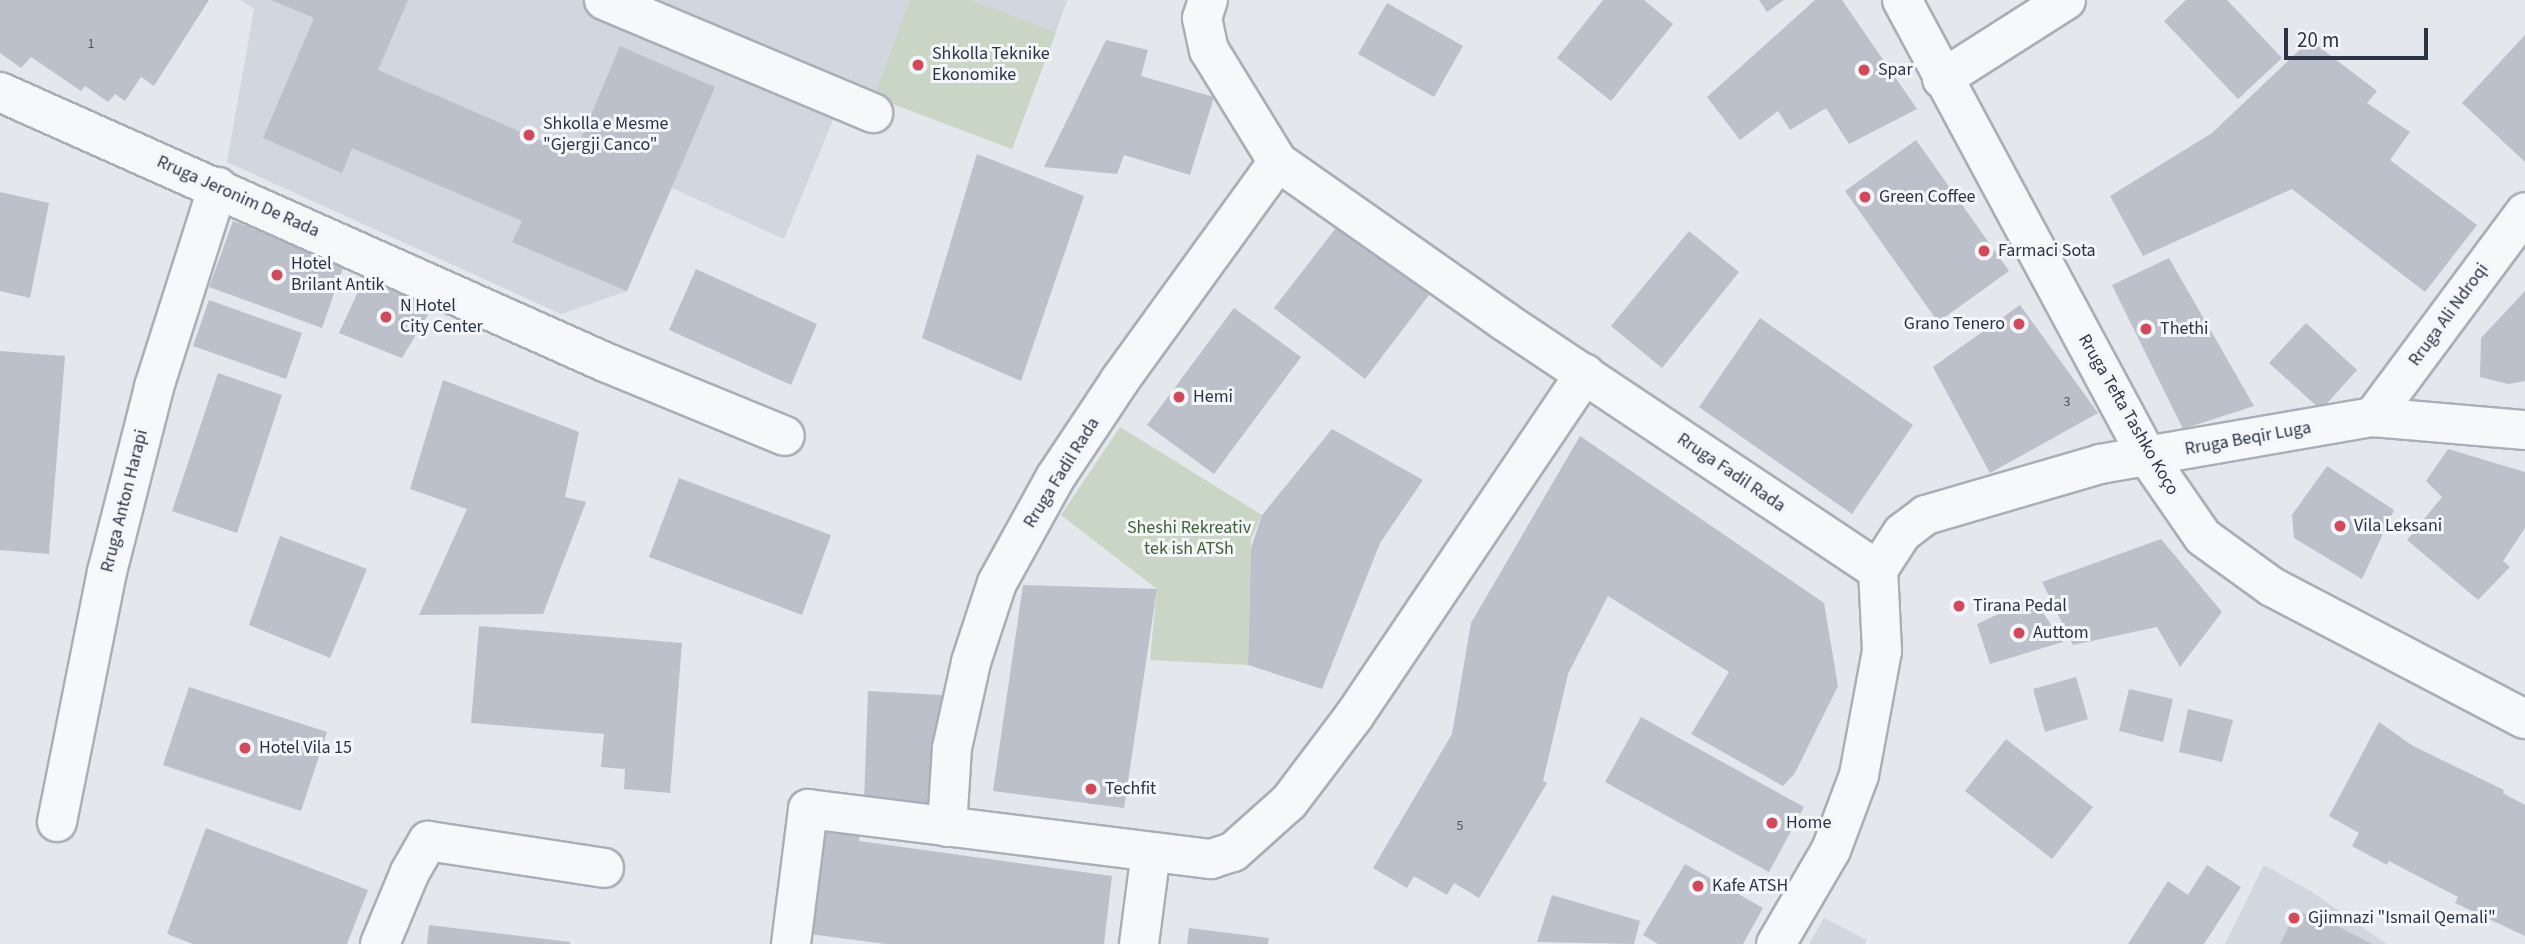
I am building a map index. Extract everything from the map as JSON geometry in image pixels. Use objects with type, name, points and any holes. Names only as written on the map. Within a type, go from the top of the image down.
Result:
[{"type":"street","points":[[604,0],[873,113]]},
{"type":"street","name":"Rruga Fadil Rada","points":[[1208,0],[1202,18],[1209,50],[1278,162],[1586,374],[1878,570]]},
{"type":"street","name":"Rruga Tefta Tashko Koço","points":[[1902,0],[1942,79],[2147,456],[2203,537],[2236,565],[2525,719]]},
{"type":"street","points":[[1942,79],[2066,0]]},
{"type":"street","name":"Rruga Jeronim De Rada","points":[[0,92],[581,351],[785,436]]},
{"type":"street","name":"Rruga Fadil Rada","points":[[947,827],[952,748],[971,662],[998,583],[1055,478],[1120,380],[1278,162]]},
{"type":"street","name":"Rruga Anton Harapi","points":[[57,822],[107,572],[154,387],[218,187]]},
{"type":"street","name":"Rruga Ali Ndroqi","points":[[2374,417],[2525,212]]},
{"type":"street","points":[[791,944],[808,810],[1210,859],[1233,852],[1289,802],[1354,716],[1586,374]]},
{"type":"street","name":"Rruga Beqir Luga","points":[[1878,570],[1902,533],[1926,515],[2088,467],[2374,417],[2525,430]]},
{"type":"street","points":[[1776,944],[1831,850],[1859,775],[1882,651],[1878,570]]},
{"type":"street","points":[[380,944],[410,872],[428,841],[604,868]]},
{"type":"street","points":[[1139,944],[1151,852]]},
{"type":"shaded area","name":"Shkolla e Mesme \"Gjergji Canco\"","points":[[240,0],[585,0],[838,108],[784,239],[672,188],[627,291],[561,314],[227,162],[254,9]]},
{"type":"shaded area","name":"Shkolla Teknike Ekonomike","points":[[631,0],[1066,0],[1067,1],[1012,149]]},
{"type":"shaded area","name":"Gjimnazi \"Ismail Qemali\"","points":[[2264,865],[2312,892],[2387,944],[2225,944]]},
{"type":"shaded area","points":[[1824,918],[1867,940],[1865,944],[1809,944]]},
{"type":"green space","points":[[910,0],[970,0],[1056,32],[1012,149],[874,97]]},
{"type":"green space","name":"Sheshi Rekreativ tek ish ATSh","points":[[1120,427],[1262,515],[1251,539],[1248,665],[1150,660],[1157,589],[1061,515]]},
{"type":"building","points":[[0,0],[209,0],[154,86],[141,77],[125,101],[115,94],[108,102],[85,86],[81,91],[31,57],[21,68],[0,53]]},
{"type":"building","points":[[271,0],[408,0],[378,70],[574,155],[620,46],[715,87],[627,291],[512,242],[522,221],[352,148],[342,173],[263,138],[314,18]]},
{"type":"building","points":[[1603,0],[1644,0],[1673,24],[1611,101],[1557,58]]},
{"type":"building","points":[[1759,0],[1784,0],[1767,12]]},
{"type":"building","points":[[1815,0],[1842,0],[1917,109],[1849,144],[1826,108],[1790,130],[1778,111],[1740,140],[1707,97]]},
{"type":"building","points":[[2186,0],[2227,0],[2282,58],[2238,99],[2164,21]]},
{"type":"building","points":[[1387,3],[1463,46],[1434,97],[1358,54]]},
{"type":"building","points":[[2525,35],[2525,162],[2462,103]]},
{"type":"building","points":[[1106,40],[1148,50],[1141,76],[1214,97],[1190,175],[1124,155],[1117,174],[1044,167]]},
{"type":"building","points":[[2310,40],[2377,91],[2367,103],[2410,132],[2390,160],[2477,225],[2425,292],[2292,189],[2143,256],[2110,196],[2212,133]]},
{"type":"building","points":[[1916,140],[2009,271],[1938,322],[1845,191]]},
{"type":"building","points":[[977,154],[1084,196],[1021,381],[922,338]]},
{"type":"building","points":[[0,192],[49,203],[30,298],[0,291]]},
{"type":"building","name":"Hotel Brilant Antik","points":[[233,221],[345,262],[322,328],[209,287]]},
{"type":"building","points":[[1339,224],[1429,295],[1365,379],[1274,308]]},
{"type":"building","points":[[1689,231],[1739,272],[1662,368],[1611,326]]},
{"type":"building","points":[[2169,258],[2254,406],[2183,429],[2112,285]]},
{"type":"building","points":[[696,269],[817,324],[791,385],[669,330]]},
{"type":"building","name":"N Hotel City Center","points":[[367,272],[436,301],[402,358],[339,333]]},
{"type":"building","points":[[2525,291],[2525,381],[2508,384],[2480,377],[2481,338]]},
{"type":"building","points":[[209,300],[302,333],[286,379],[193,346]]},
{"type":"building","points":[[2020,305],[2098,413],[1990,473],[1933,367]]},
{"type":"building","points":[[1234,308],[1301,357],[1214,474],[1147,425]]},
{"type":"building","points":[[1760,318],[1913,425],[1852,514],[1699,407]]},
{"type":"building","points":[[2306,323],[2357,370],[2321,410],[2269,363]]},
{"type":"building","points":[[0,351],[65,356],[49,554],[0,550]]},
{"type":"building","points":[[218,373],[282,395],[237,533],[172,511]]},
{"type":"building","points":[[443,380],[579,432],[565,497],[586,502],[543,614],[419,615],[467,509],[410,489]]},
{"type":"building","points":[[1332,429],[1423,480],[1380,543],[1322,689],[1248,665],[1251,548],[1262,515]]},
{"type":"building","points":[[1580,436],[1824,603],[1838,686],[1795,773],[1783,786],[1691,734],[1729,672],[1608,596],[1568,674],[1543,781],[1547,783],[1479,898],[1454,883],[1447,895],[1414,876],[1407,888],[1373,868],[1452,734],[1471,623]]},
{"type":"building","points":[[2448,449],[2525,472],[2525,528],[2503,561],[2510,567],[2478,600],[2407,540],[2442,497],[2426,481]]},
{"type":"building","name":"Vila Leksani","points":[[2327,466],[2394,510],[2362,579],[2294,538],[2292,515]]},
{"type":"building","points":[[679,478],[831,535],[802,615],[649,557]]},
{"type":"building","points":[[280,536],[367,569],[330,658],[249,625]]},
{"type":"building","points":[[2161,539],[2222,612],[2180,667],[2157,627],[2073,645],[2042,582]]},
{"type":"building","points":[[1023,585],[1157,589],[1124,808],[993,791]]},
{"type":"building","name":"Auttom","points":[[2033,598],[2063,642],[1990,664],[1977,624]]},
{"type":"building","points":[[479,626],[682,643],[670,793],[624,789],[625,769],[601,767],[604,734],[471,723]]},
{"type":"building","points":[[2076,677],[2088,719],[2045,732],[2033,689]]},
{"type":"building","name":"Hotel Vila 15","points":[[189,687],[327,732],[301,811],[163,765]]},
{"type":"building","points":[[2129,689],[2173,699],[2163,742],[2119,731]]},
{"type":"building","points":[[868,691],[943,695],[937,805],[864,801]]},
{"type":"building","points":[[2188,709],[2233,720],[2222,762],[2179,752]]},
{"type":"building","points":[[1641,717],[1804,807],[1769,872],[1605,782]]},
{"type":"building","points":[[2379,722],[2413,746],[2504,790],[2503,793],[2525,805],[2525,936],[2455,903],[2458,897],[2389,861],[2387,865],[2352,846],[2359,833],[2329,816]]},
{"type":"building","points":[[2006,739],[2093,807],[2052,859],[1965,791]]},
{"type":"building","points":[[824,817],[862,821],[859,841],[1112,876],[1104,944],[886,944],[809,934]]},
{"type":"building","points":[[206,828],[368,890],[347,944],[193,944],[167,934]]},
{"type":"building","name":"Kafe ATSH","points":[[1685,864],[1763,908],[1743,944],[1658,944],[1643,935]]},
{"type":"building","points":[[2207,865],[2241,887],[2204,944],[2128,944],[2168,881],[2188,895]]},
{"type":"building","points":[[1552,895],[1640,921],[1634,944],[1537,942]]},
{"type":"building","points":[[2297,910],[2329,926],[2331,923],[2372,944],[2280,944]]},
{"type":"building","points":[[429,925],[570,942],[570,944],[427,944]]},
{"type":"building","points":[[1189,928],[1269,938],[1268,944],[1187,944]]},
{"type":"place","name":"Shkolla Teknike Ekonomike","points":[[918,65]]},
{"type":"place","name":"Spar","points":[[1864,70]]},
{"type":"place","name":"Shkolla e Mesme \"Gjergji Canco\"","points":[[529,135]]},
{"type":"place","name":"Green Coffee","points":[[1865,197]]},
{"type":"place","name":"Farmaci Sota","points":[[1984,251]]},
{"type":"place","name":"Hotel Brilant Antik","points":[[277,275]]},
{"type":"place","name":"N Hotel City Center","points":[[386,317]]},
{"type":"place","name":"Grano Tenero","points":[[2019,324]]},
{"type":"place","name":"Thethi","points":[[2146,329]]},
{"type":"place","name":"Hemi","points":[[1179,397]]},
{"type":"place","name":"Vila Leksani","points":[[2340,526]]},
{"type":"place","name":"Tirana Pedal","points":[[1959,606]]},
{"type":"place","name":"Auttom","points":[[2019,633]]},
{"type":"place","name":"Hotel Vila 15","points":[[245,748]]},
{"type":"place","name":"Techfit","points":[[1091,789]]},
{"type":"place","name":"Home","points":[[1772,823]]},
{"type":"place","name":"Kafe ATSH","points":[[1698,886]]},
{"type":"place","name":"Gjimnazi \"Ismail Qemali\"","points":[[2294,918]]}]
